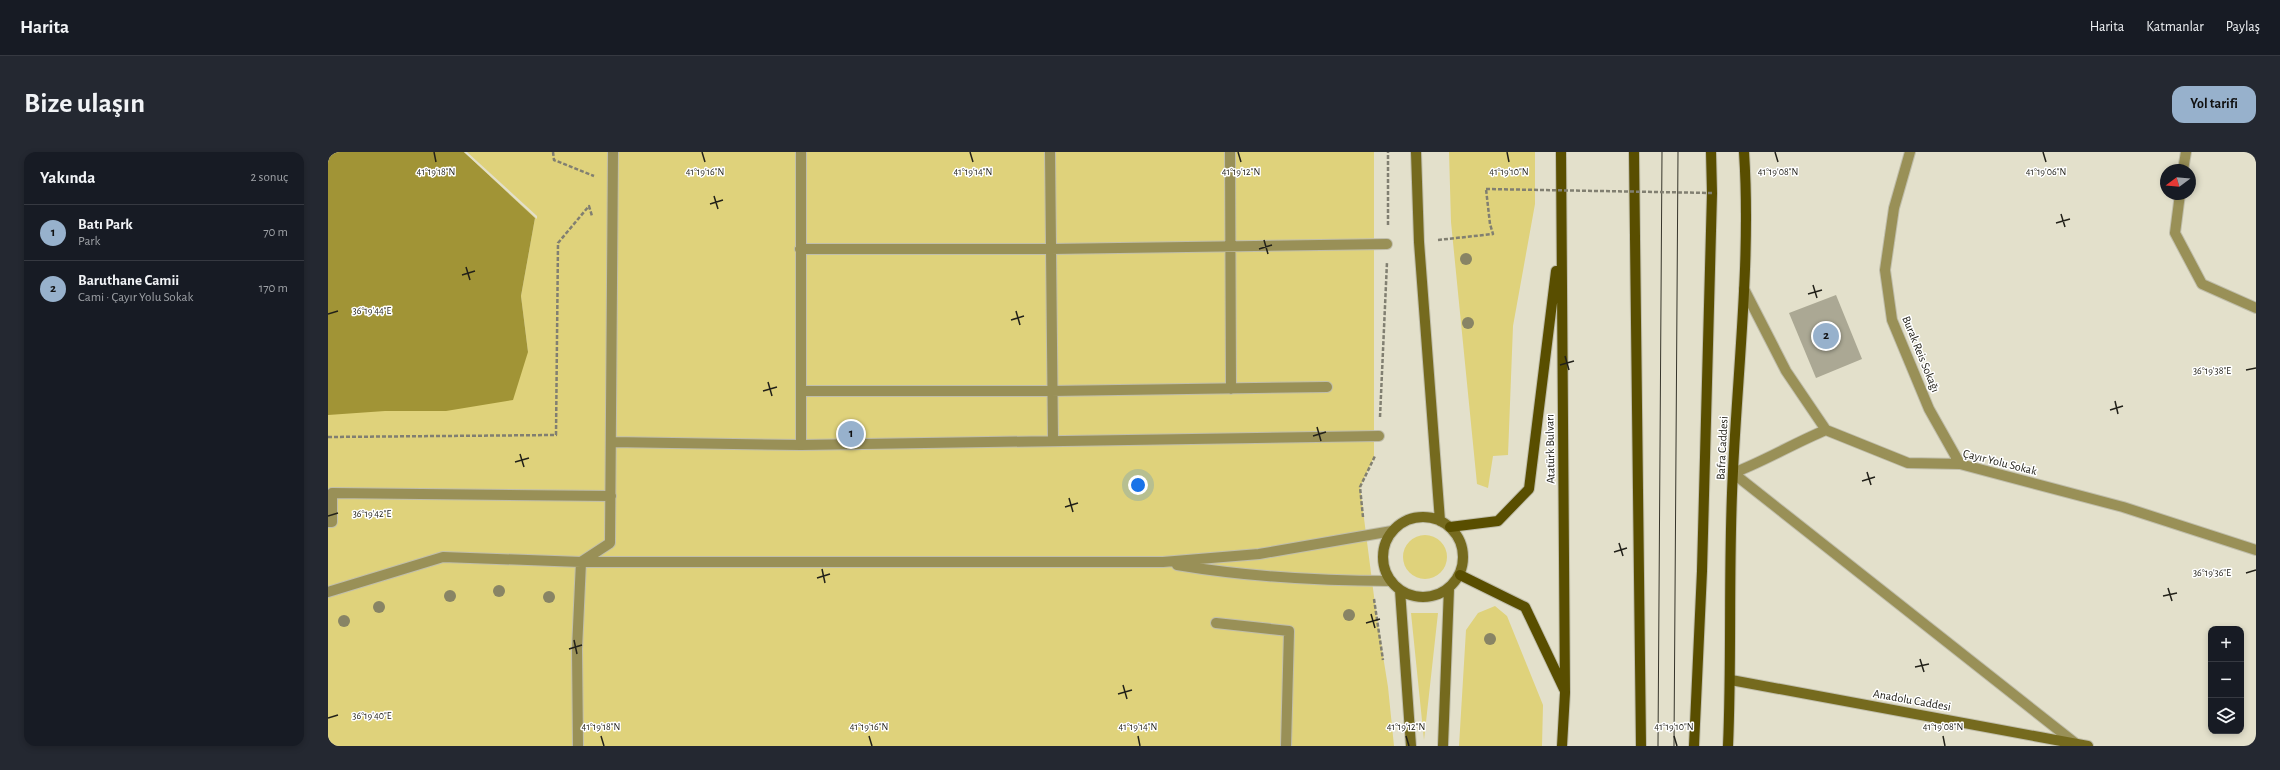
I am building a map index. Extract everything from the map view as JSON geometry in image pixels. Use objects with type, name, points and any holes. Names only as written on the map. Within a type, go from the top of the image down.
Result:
[{"type":"main road","points":[[1416,152],[1419,242],[1440,521]]},
{"type":"main road","name":"Atatürk Bulvarı","points":[[1561,152],[1566,693],[1562,746]]},
{"type":"main road","points":[[1634,152],[1641,746]]},
{"type":"main road","name":"Bafra Caddesi","points":[[1694,746],[1702,571],[1712,193],[1711,152]]},
{"type":"main road","name":"Bafra Caddesi","points":[[1728,746],[1731,680],[1733,473],[1744,289],[1746,193],[1744,152]]},
{"type":"main road","points":[[1450,527],[1498,521],[1529,489],[1561,231]]},
{"type":"main road","points":[[1428,517],[1440,521],[1450,527],[1460,541],[1464,558],[1460,575],[1449,588],[1438,595],[1425,597],[1412,596],[1400,590],[1391,581],[1385,569],[1383,555],[1386,542],[1392,531],[1403,522],[1415,518],[1428,517]]},
{"type":"main road","points":[[1460,575],[1525,607],[1566,693]]},
{"type":"main road","points":[[1443,746],[1449,588]]},
{"type":"main road","points":[[1400,590],[1411,746]]},
{"type":"main road","name":"Anadolu Caddesi","points":[[1731,680],[2088,746]]},
{"type":"street","points":[[581,562],[610,543],[612,442],[613,152]]},
{"type":"street","points":[[801,152],[801,445]]},
{"type":"street","points":[[1050,152],[1052,440]]},
{"type":"street","points":[[1230,152],[1231,389]]},
{"type":"street","name":"Burak Reis Sokağı","points":[[1910,152],[1894,208],[1885,270],[1892,320],[1929,409],[1960,464]]},
{"type":"street","points":[[2184,164],[2186,152]]},
{"type":"street","points":[[2179,200],[2175,233],[2202,284],[2256,308]]},
{"type":"street","points":[[800,249],[1051,249],[1387,244]]},
{"type":"street","points":[[1733,473],[1758,464],[1793,444],[1826,430],[1786,371],[1744,289]]},
{"type":"street","points":[[802,391],[1051,392],[1327,387]]},
{"type":"street","name":"Çayır Yolu Sokak","points":[[1826,430],[1908,463],[1960,464],[2123,507],[2256,550]]},
{"type":"street","points":[[612,442],[801,445],[1379,436]]},
{"type":"street","points":[[1733,473],[2075,744]]},
{"type":"street","points":[[328,522],[332,522],[332,493],[611,496]]},
{"type":"street","points":[[328,592],[443,557],[581,562],[1163,562],[1258,554],[1392,531]]},
{"type":"street","points":[[578,746],[577,649],[581,562]]},
{"type":"street","points":[[1163,562],[1218,572],[1321,582],[1391,581]]},
{"type":"street","points":[[1216,623],[1289,631],[1286,746]]},
{"type":"path","points":[[553,152],[554,160],[613,184]]},
{"type":"path","points":[[1419,242],[1493,234],[1490,224],[1486,189],[1712,193]]},
{"type":"path","points":[[328,437],[556,435],[558,243],[589,206],[592,219]]},
{"type":"shaded area","points":[[328,152],[464,152],[535,218],[521,296],[528,352],[513,400],[446,411],[385,411],[328,415]]},
{"type":"shaded area","points":[[464,152],[1374,152],[1374,457],[1360,487],[1376,612],[1388,687],[1394,746],[328,746],[328,411],[528,352],[521,296],[535,218]]},
{"type":"shaded area","points":[[1449,152],[1535,152],[1535,204],[1513,326],[1508,455],[1493,456],[1488,488],[1477,484],[1451,222]]},
{"type":"shaded area","points":[[1425,535],[1437,539],[1443,545],[1447,557],[1443,569],[1437,575],[1425,579],[1413,575],[1407,569],[1403,557],[1407,545],[1413,539]]},
{"type":"shaded area","points":[[1495,606],[1507,616],[1543,705],[1542,746],[1459,746],[1466,630],[1478,613]]},
{"type":"shaded area","points":[[1411,613],[1438,613],[1424,740]]},
{"type":"pier","points":[[464,152],[467,152],[537,216],[537,219]]},
{"type":"building","points":[[1836,295],[1862,359],[1816,378],[1789,313]]},
{"type":"tram line","points":[[1658,746],[1662,152]]},
{"type":"tram line","points":[[1674,746],[1678,152]]},
{"type":"place","name":"Baruthane Camii","points":[[1826,336]]},
{"type":"place","name":"Batı Park","points":[[851,434]]}]
